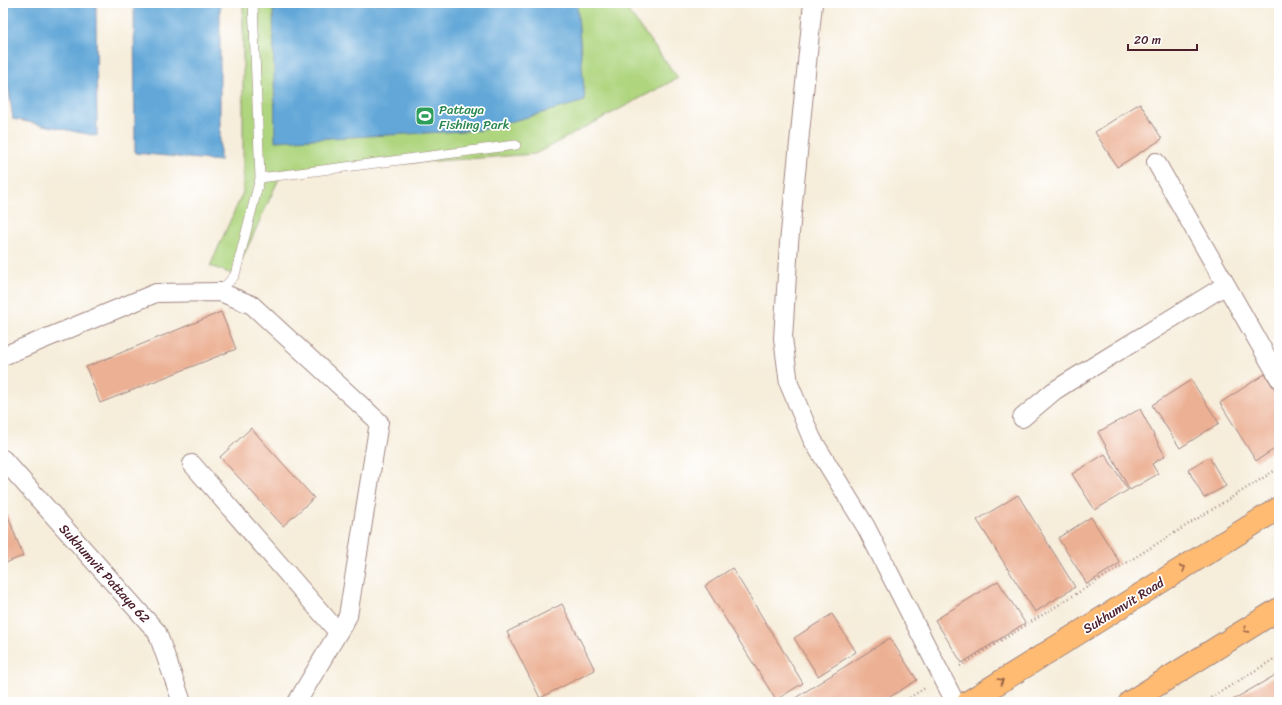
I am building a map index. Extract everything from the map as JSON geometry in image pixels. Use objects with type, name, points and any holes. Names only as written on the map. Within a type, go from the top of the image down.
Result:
[{"type":"highway","name":"Sukhumvit Road","points":[[968,702],[1279,508]]},
{"type":"highway","points":[[1141,699],[1278,613]]},
{"type":"street","points":[[813,3],[789,243],[783,338],[789,384],[812,439],[866,527],[955,702]]},
{"type":"street","points":[[1156,162],[1279,378]]},
{"type":"street","points":[[1022,418],[1054,391],[1226,285]]},
{"type":"street","points":[[3,356],[156,293],[220,292],[252,305],[379,422],[348,616],[297,702]]},
{"type":"street","name":"Sukhumvit Pattaya 62","points":[[3,459],[157,632],[182,702]]},
{"type":"street","points":[[192,464],[338,632]]},
{"type":"lane","points":[[220,292],[235,275],[260,178],[253,3]]},
{"type":"lane","points":[[260,178],[516,145]]},
{"type":"path","points":[[902,702],[1279,468]]},
{"type":"path","points":[[1204,702],[1279,656]]},
{"type":"green space","name":"Pattaya Fishing Park","points":[[243,3],[622,3],[678,78],[535,154],[282,172],[235,275],[210,266],[243,192]]},
{"type":"water","points":[[3,3],[96,3],[97,136],[13,119],[3,51]]},
{"type":"water","points":[[134,3],[220,3],[220,161],[135,153]]},
{"type":"water","name":"Pattaya Fishing Park","points":[[273,3],[577,3],[585,101],[481,130],[275,141]]},
{"type":"building","points":[[1140,103],[1162,139],[1117,167],[1095,132]]},
{"type":"building","points":[[221,312],[236,349],[100,403],[86,367]]},
{"type":"building","points":[[1265,374],[1279,396],[1279,446],[1256,461],[1220,403]]},
{"type":"building","points":[[1191,380],[1219,423],[1180,448],[1152,405]]},
{"type":"building","points":[[1140,409],[1165,456],[1152,464],[1158,474],[1130,490],[1098,432]]},
{"type":"building","points":[[251,428],[314,498],[283,526],[220,457]]},
{"type":"building","points":[[1105,454],[1128,490],[1095,510],[1072,474]]},
{"type":"building","points":[[1209,457],[1226,486],[1204,498],[1188,469]]},
{"type":"building","points":[[1018,495],[1075,587],[1035,612],[977,520]]},
{"type":"building","points":[[3,503],[23,556],[3,564]]},
{"type":"building","points":[[1091,517],[1120,563],[1087,584],[1058,538]]},
{"type":"building","points":[[732,568],[803,683],[776,700],[705,586]]},
{"type":"building","points":[[998,581],[1025,623],[962,663],[935,620]]},
{"type":"building","points":[[562,604],[595,670],[540,698],[507,632]]},
{"type":"building","points":[[832,614],[856,652],[818,676],[794,638]]},
{"type":"building","points":[[890,638],[917,680],[882,702],[789,702]]},
{"type":"building","points":[[1279,673],[1279,702],[1229,702]]},
{"type":"place","name":"Pattaya Fishing Park","points":[[425,116]]}]
